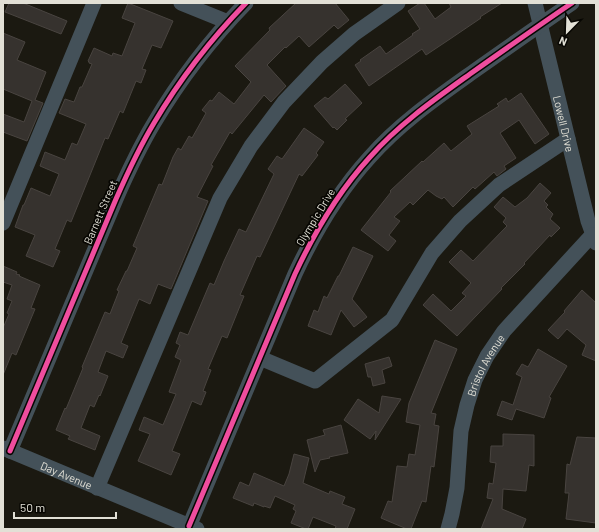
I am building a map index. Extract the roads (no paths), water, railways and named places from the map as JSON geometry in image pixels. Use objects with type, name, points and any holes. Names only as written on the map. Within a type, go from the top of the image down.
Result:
[{"type":"street","points":[[3,223],[94,3]]},
{"type":"street","points":[[181,3],[228,22]]},
{"type":"street","name":"Barnett Street","points":[[7,450],[133,161],[153,124],[200,54],[246,3]]},
{"type":"street","points":[[97,488],[220,198],[251,146],[284,102],[322,62],[354,34],[398,3]]},
{"type":"street","name":"Lowell Drive","points":[[535,3],[594,239]]},
{"type":"street","name":"Olympic Drive","points":[[192,528],[295,274],[323,219],[343,190],[370,156],[395,131],[422,108],[572,3]]},
{"type":"street","points":[[260,358],[315,381],[392,320],[432,253],[460,221],[500,185],[568,139]]},
{"type":"street","name":"Bristol Avenue","points":[[448,529],[457,488],[461,431],[475,380],[487,356],[504,331],[594,239]]},
{"type":"street","name":"Day Avenue","points":[[7,450],[192,528]]}]
